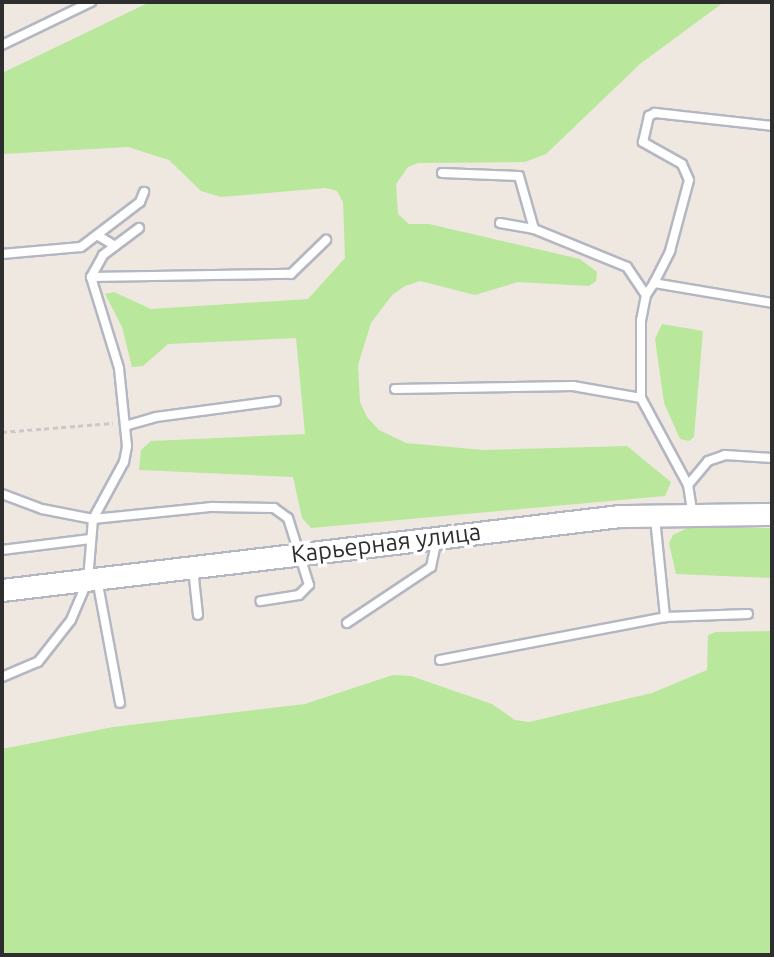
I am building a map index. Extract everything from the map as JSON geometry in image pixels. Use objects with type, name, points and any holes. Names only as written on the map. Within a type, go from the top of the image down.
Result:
[{"type":"street","name":"Карьерная улица","points":[[2,590],[193,569],[438,535],[655,515],[772,514]]},
{"type":"lane","points":[[2,45],[91,2]]},
{"type":"lane","points":[[693,515],[688,485],[641,398],[641,320],[646,295],[670,251],[689,180],[682,164],[643,142],[649,116],[655,113],[772,126]]},
{"type":"lane","points":[[442,173],[519,176],[534,229]]},
{"type":"lane","points":[[2,254],[74,249],[140,202],[144,192]]},
{"type":"lane","points":[[500,223],[534,229],[627,267],[646,295]]},
{"type":"lane","points":[[120,703],[92,580],[90,539],[93,519],[124,462],[125,424],[114,346],[91,277],[103,255],[139,228]]},
{"type":"lane","points":[[97,234],[115,246]]},
{"type":"lane","points":[[91,277],[291,274],[326,240]]},
{"type":"lane","points":[[654,283],[772,303]]},
{"type":"lane","points":[[395,389],[573,386],[641,398]]},
{"type":"lane","points":[[125,424],[156,417],[276,401]]},
{"type":"lane","points":[[688,485],[708,461],[725,455],[772,458]]},
{"type":"lane","points":[[2,494],[42,509],[93,519],[212,507],[274,508],[288,518],[302,553],[309,584],[299,595],[260,601]]},
{"type":"lane","points":[[655,515],[665,617]]},
{"type":"lane","points":[[347,623],[431,567],[438,535]]},
{"type":"lane","points":[[2,550],[90,539]]},
{"type":"lane","points":[[193,569],[198,615]]},
{"type":"lane","points":[[2,677],[38,663],[53,647],[92,580]]},
{"type":"lane","points":[[440,660],[665,617],[748,614]]},
{"type":"path","points":[[2,432],[125,424]]},
{"type":"green space","points":[[150,2],[724,2],[640,64],[546,154],[525,162],[418,163],[408,167],[396,184],[398,214],[409,224],[429,224],[580,259],[597,272],[596,281],[589,286],[518,282],[475,295],[420,281],[405,286],[392,295],[371,323],[358,365],[360,402],[367,417],[379,430],[406,443],[484,450],[627,446],[671,482],[665,496],[311,528],[302,518],[293,477],[139,470],[141,450],[151,441],[305,434],[296,338],[168,344],[143,366],[132,367],[122,327],[105,294],[114,292],[151,309],[308,299],[345,258],[343,202],[337,191],[325,188],[221,197],[201,191],[169,160],[128,147],[2,154],[2,73]]},
{"type":"green space","points":[[662,324],[703,331],[694,437],[689,441],[680,439],[664,403],[655,339]]},
{"type":"green space","points":[[687,528],[772,528],[772,578],[676,574],[669,543],[673,535]]},
{"type":"green space","points":[[772,631],[772,955],[2,955],[2,749],[113,727],[305,704],[393,675],[411,676],[492,704],[515,720],[529,722],[652,693],[707,670],[708,635],[716,632]]}]
